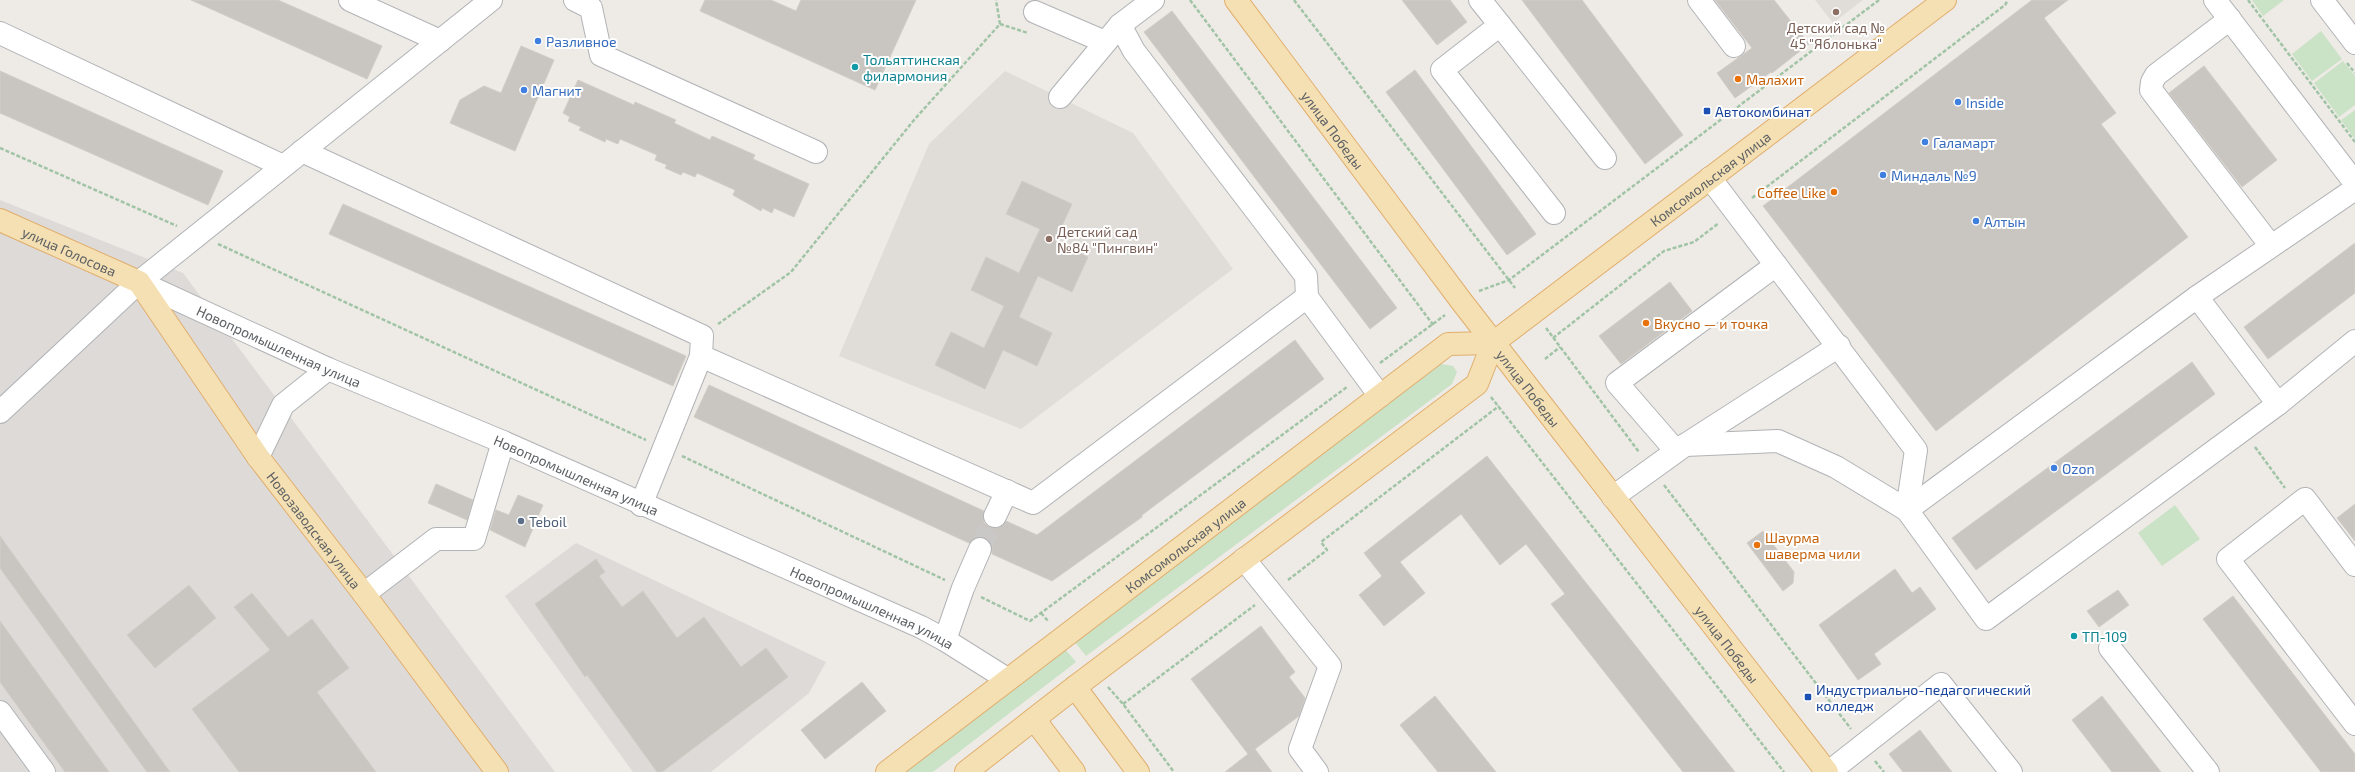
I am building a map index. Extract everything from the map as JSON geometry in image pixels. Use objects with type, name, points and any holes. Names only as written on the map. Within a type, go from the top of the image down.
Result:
[{"type":"main road","name":"улица Победы","points":[[1237,0],[1493,343],[1828,772]]},
{"type":"main road","name":"Комсомольская улица","points":[[1493,343],[1945,0]]},
{"type":"main road","name":"улица Голосова","points":[[0,220],[139,282]]},
{"type":"main road","name":"Новозаводская улица","points":[[139,282],[258,457],[364,594],[497,772]]},
{"type":"main road","points":[[966,772],[1075,687],[1477,384],[1493,343],[1448,344]]},
{"type":"main road","name":"Комсомольская улица","points":[[887,772],[1448,344]]},
{"type":"main road","points":[[1075,687],[1138,772]]},
{"type":"main road","points":[[1034,719],[1074,772]]},
{"type":"street","points":[[350,0],[440,41]]},
{"type":"street","points":[[0,412],[139,282],[491,0]]},
{"type":"street","points":[[575,0],[591,8],[601,55],[816,152]]},
{"type":"street","points":[[1060,97],[1120,25],[1153,0]]},
{"type":"street","points":[[1480,0],[1605,158]]},
{"type":"street","points":[[1699,0],[1734,46]]},
{"type":"street","points":[[2215,0],[2355,183]]},
{"type":"street","points":[[2322,0],[2355,43]]},
{"type":"street","points":[[1035,12],[1105,42]]},
{"type":"street","points":[[2230,19],[2156,75],[2152,82],[2151,90],[2271,246]]},
{"type":"street","points":[[1120,25],[1134,50],[1306,276],[1307,297],[1380,396]]},
{"type":"street","points":[[1500,25],[1442,70],[1554,213]]},
{"type":"street","points":[[0,33],[283,166]]},
{"type":"street","points":[[302,151],[702,346],[1033,503],[1307,297]]},
{"type":"street","points":[[1710,178],[1839,346],[1916,450],[1907,510]]},
{"type":"street","points":[[1907,510],[2197,297],[2355,189]]},
{"type":"street","points":[[1776,265],[1617,383],[1681,448],[1778,441],[1836,467],[1907,510],[1986,619],[2278,404],[2355,341]]},
{"type":"street","name":"Новопромышленная улица","points":[[139,282],[328,369],[503,442],[945,640],[1007,679]]},
{"type":"street","points":[[2197,297],[2278,404]]},
{"type":"street","points":[[641,504],[664,448],[702,346]]},
{"type":"street","points":[[1613,497],[1681,448],[1839,346]]},
{"type":"street","points":[[258,457],[283,405],[328,369]]},
{"type":"street","points":[[364,594],[436,539],[474,539],[503,442]]},
{"type":"street","points":[[995,516],[1007,491]]},
{"type":"street","points":[[2355,565],[2305,499],[2228,559],[2355,724]]},
{"type":"street","points":[[945,640],[962,588],[980,549]]},
{"type":"street","points":[[1244,559],[1330,666],[1300,749],[1317,772]]},
{"type":"street","points":[[2110,648],[2208,772]]},
{"type":"street","points":[[1828,772],[1941,684],[2011,772]]},
{"type":"street","points":[[4,725],[44,772]]},
{"type":"path","points":[[702,346],[791,272],[914,120],[1000,24],[996,0]]},
{"type":"path","points":[[1190,0],[1448,344]]},
{"type":"path","points":[[1294,0],[1515,288]]},
{"type":"path","points":[[0,148],[197,235],[664,448],[1030,621],[1433,325],[1462,302],[1485,287],[1509,280],[1879,0]]},
{"type":"path","points":[[1553,338],[1664,251],[1694,242],[2005,5],[2008,0]]},
{"type":"path","points":[[2248,0],[2355,142]]},
{"type":"path","points":[[1545,326],[1652,469],[1884,772]]},
{"type":"path","points":[[1544,359],[1560,346]]},
{"type":"path","points":[[1477,384],[1499,406],[1784,772]]},
{"type":"path","points":[[1123,704],[1327,550],[1321,542],[1499,406]]},
{"type":"path","points":[[2252,442],[2296,505]]},
{"type":"path","points":[[1041,613],[1052,625]]},
{"type":"path","points":[[1103,682],[1123,704],[1174,772]]},
{"type":"shaded area","name":"Детский сад № 45 \"Яблонька\"","points":[[1815,0],[1863,0],[1833,23]]},
{"type":"shaded area","name":"Детский сад №84 \"Пингвин\"","points":[[1005,71],[1133,133],[1233,269],[1021,429],[839,356],[929,144]]},
{"type":"shaded area","points":[[0,200],[183,273],[555,772],[0,772]]},
{"type":"shaded area","points":[[576,543],[826,662],[809,693],[711,772],[633,772],[505,596]]},
{"type":"green space","points":[[2252,0],[2284,0],[2263,16]]},
{"type":"green space","points":[[2321,31],[2342,59],[2312,81],[2292,54]]},
{"type":"green space","points":[[2343,61],[2355,76],[2355,105],[2339,117],[2314,83]]},
{"type":"green space","points":[[2355,110],[2355,139],[2341,120]]},
{"type":"green space","points":[[1441,364],[1453,366],[1457,372],[1452,384],[1086,656],[1074,641]]},
{"type":"green space","points":[[2175,505],[2200,539],[2162,566],[2138,533]]},
{"type":"green space","points":[[1064,648],[1076,662],[933,772],[906,772]]},
{"type":"building","points":[[191,0],[278,0],[382,46],[367,79]]},
{"type":"building","name":"Тольяттинская филармония","points":[[705,0],[771,0],[796,11],[801,0],[916,0],[875,90],[700,11]]},
{"type":"building","points":[[1402,0],[1450,0],[1467,22],[1437,45]]},
{"type":"building","points":[[1522,0],[1582,0],[1683,135],[1645,164]]},
{"type":"building","points":[[1715,0],[1774,0],[1809,44],[1772,73],[1771,72],[1735,98],[1717,73],[1752,48]]},
{"type":"building","name":"Алтын","points":[[2032,0],[2068,0],[2044,18],[2116,113],[2101,124],[2188,237],[1936,431],[1763,206]]},
{"type":"building","points":[[1172,11],[1397,308],[1370,329],[1144,32]]},
{"type":"building","points":[[521,46],[554,60],[515,151],[450,123],[460,100],[484,86],[501,93]]},
{"type":"building","points":[[2204,66],[2277,160],[2242,187],[2169,93]]},
{"type":"building","points":[[1415,70],[1536,234],[1507,255],[1386,92]]},
{"type":"building","points":[[0,71],[223,171],[208,205],[0,113]]},
{"type":"building","points":[[578,80],[634,105],[635,102],[676,120],[674,123],[710,140],[712,136],[755,155],[753,159],[809,184],[794,217],[774,208],[772,213],[762,208],[761,211],[733,195],[735,190],[697,173],[695,177],[683,172],[681,175],[665,168],[667,165],[655,160],[657,155],[620,139],[618,144],[606,139],[605,142],[579,130],[581,127],[568,121],[570,117],[563,113]]},
{"type":"building","points":[[1022,181],[1072,204],[1055,241],[1088,257],[1072,292],[1038,276],[1019,317],[1052,333],[1037,366],[1003,350],[985,389],[935,365],[951,332],[984,348],[1004,306],[971,290],[986,257],[1019,273],[1040,229],[1006,214]]},
{"type":"building","points":[[343,204],[686,356],[673,386],[329,234]]},
{"type":"building","points":[[2355,243],[2355,293],[2268,359],[2244,327]]},
{"type":"building","name":"Вкусно — и точка","points":[[1670,282],[1692,311],[1621,364],[1599,336]]},
{"type":"building","points":[[1295,340],[1324,379],[1142,515],[1142,517],[1052,581],[992,554],[992,547],[985,538],[978,537],[969,543],[694,417],[709,385],[984,511],[984,523],[990,527],[1002,526],[1006,521],[1037,535]]},
{"type":"building","points":[[2192,362],[2215,394],[1976,570],[1952,538]]},
{"type":"building","points":[[1487,456],[1735,772],[1683,772],[1551,604],[1565,594],[1526,544],[1500,565],[1461,514],[1400,562],[1425,593],[1384,626],[1359,595],[1382,576],[1364,553]]},
{"type":"building","points":[[436,484],[473,500],[467,520],[428,503]]},
{"type":"building","name":"Teboil","points":[[518,495],[543,505],[525,547],[490,530],[496,510],[509,515]]},
{"type":"building","points":[[2355,504],[2355,541],[2337,518]]},
{"type":"building","points":[[1763,531],[1794,572],[1793,583],[1783,591],[1747,543]]},
{"type":"building","points":[[0,536],[170,772],[147,772],[0,568]]},
{"type":"building","points":[[596,559],[605,572],[599,576],[622,607],[643,591],[677,638],[704,617],[741,667],[766,648],[788,677],[662,772],[657,772],[587,675],[585,677],[535,604]]},
{"type":"building","points":[[1895,569],[1912,593],[1920,587],[1936,609],[1874,654],[1881,664],[1858,680],[1819,625]]},
{"type":"building","points":[[189,585],[216,618],[155,668],[127,635]]},
{"type":"building","points":[[2118,590],[2129,605],[2099,627],[2087,611]]},
{"type":"building","points":[[252,593],[288,637],[312,619],[349,668],[317,692],[376,772],[239,772],[192,709],[270,650],[234,607]]},
{"type":"building","points":[[2233,596],[2355,754],[2355,772],[2321,772],[2203,619]]},
{"type":"building","points":[[0,621],[109,772],[65,772],[0,682]]},
{"type":"building","points":[[1261,626],[1295,672],[1289,677],[1305,698],[1299,716],[1255,749],[1272,772],[1225,772],[1248,754],[1191,679]]},
{"type":"building","points":[[862,682],[886,711],[825,759],[801,730]]},
{"type":"building","points":[[1435,696],[1496,772],[1438,772],[1400,725]]},
{"type":"building","points":[[2102,696],[2161,772],[2112,772],[2072,720]]},
{"type":"building","points":[[1920,730],[1952,772],[1903,772],[1889,754]]},
{"type":"tunnel","points":[[980,549],[995,516]]},
{"type":"place","name":"Детский сад № 45 \"Яблонька\"","points":[[1836,12]]},
{"type":"place","name":"Разливное","points":[[538,41]]},
{"type":"place","name":"Тольяттинская филармония","points":[[855,67]]},
{"type":"place","name":"Малахит","points":[[1738,79]]},
{"type":"place","name":"Магнит","points":[[524,90]]},
{"type":"place","name":"Inside","points":[[1958,102]]},
{"type":"place","name":"Автокомбинат","points":[[1707,111]]},
{"type":"place","name":"Галамарт","points":[[1925,142]]},
{"type":"place","name":"Миндаль №9","points":[[1883,175]]},
{"type":"place","name":"Coffee Like","points":[[1834,192]]},
{"type":"place","name":"Алтын","points":[[1976,221]]},
{"type":"place","name":"Детский сад №84 \"Пингвин\"","points":[[1049,239]]},
{"type":"place","name":"Вкусно — и точка","points":[[1646,323]]},
{"type":"place","name":"Ozon","points":[[2054,468]]},
{"type":"place","name":"Teboil","points":[[521,521]]},
{"type":"place","name":"Шаурма шаверма чили","points":[[1757,545]]},
{"type":"place","name":"ТП-109","points":[[2074,636]]},
{"type":"place","name":"Индустриально-педагогический колледж","points":[[1808,697]]}]
